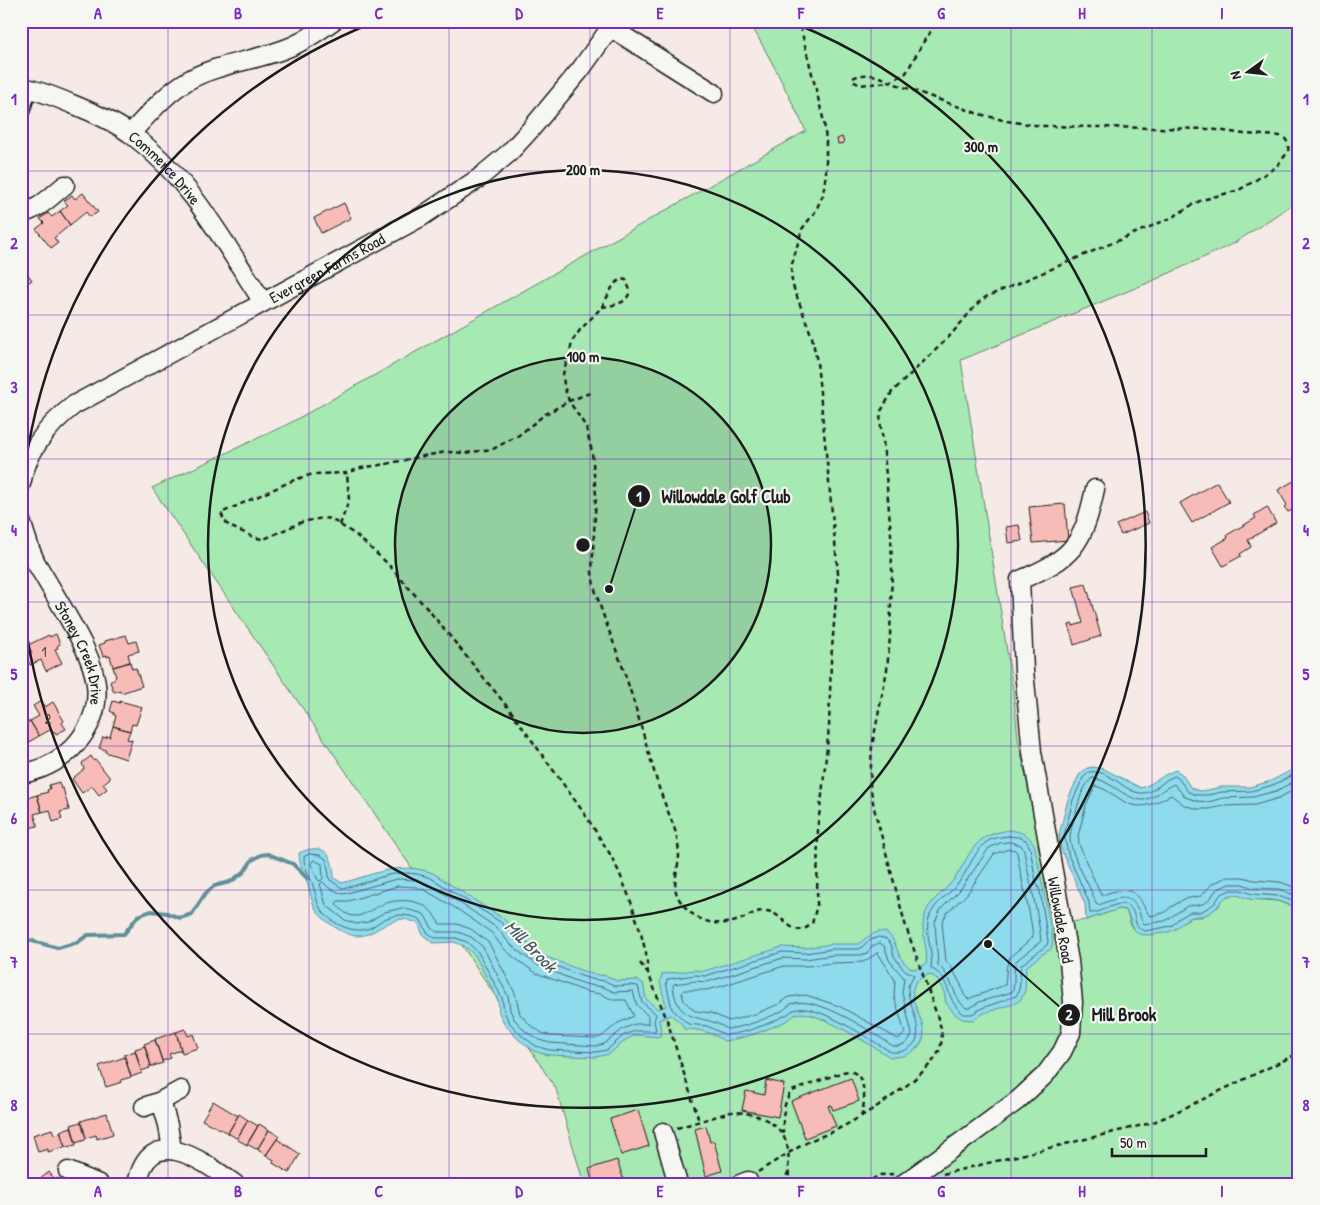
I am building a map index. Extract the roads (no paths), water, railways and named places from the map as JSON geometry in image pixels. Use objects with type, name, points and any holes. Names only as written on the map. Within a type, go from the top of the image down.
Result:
[{"type":"street","points":[[131,134],[160,102],[187,81],[213,70],[288,48],[313,27],[333,21]]},
{"type":"street","points":[[613,25],[714,93]]},
{"type":"street","name":"Evergreen Farms Road","points":[[21,484],[30,456],[44,434],[57,419],[74,405],[421,216],[480,178],[509,153],[531,129],[581,69],[613,25]]},
{"type":"street","points":[[21,109],[24,87]]},
{"type":"street","name":"Commerce Drive","points":[[24,87],[91,111],[131,134],[170,168],[192,194],[262,302]]},
{"type":"street","points":[[21,213],[30,211],[40,205],[65,185]]},
{"type":"street","name":"Willowdale Road","points":[[909,1180],[1018,1100],[1045,1075],[1062,1052],[1071,1033],[1073,1002],[1069,961],[1032,752],[1024,671],[1020,580],[1051,566],[1074,547],[1090,510],[1095,488]]},
{"type":"street","name":"Stoney Creek Drive","points":[[21,521],[36,562],[89,655],[96,683],[96,700],[90,722],[65,756],[47,767],[21,774]]},
{"type":"street","points":[[144,1107],[161,1101],[181,1090]]},
{"type":"street","points":[[161,1101],[172,1150]]},
{"type":"street","points":[[663,1132],[678,1184]]},
{"type":"street","points":[[137,1184],[142,1166],[148,1159],[160,1152],[172,1150],[191,1155],[235,1184]]},
{"type":"street","points":[[68,1170],[99,1184]]},
{"type":"water","points":[[1299,766],[1299,908],[1274,900],[1253,900],[1231,895],[1225,898],[1208,914],[1188,919],[1170,931],[1148,935],[1142,935],[1135,931],[1126,910],[1119,909],[1086,920],[1085,904],[1061,849],[1059,835],[1068,799],[1079,775],[1087,768],[1104,769],[1141,788],[1176,770],[1183,775],[1190,787],[1199,791],[1221,787],[1250,787],[1271,781]]},
{"type":"water","name":"Mill Brook","points":[[1009,830],[1025,834],[1035,847],[1053,941],[1051,949],[1026,967],[1025,991],[1021,999],[1016,1003],[984,1013],[973,1020],[962,1019],[955,1014],[946,1003],[944,992],[937,979],[930,974],[919,979],[915,983],[913,996],[914,1004],[923,1026],[923,1040],[911,1052],[894,1057],[890,1057],[829,1022],[804,1013],[796,1014],[771,1028],[724,1041],[715,1035],[705,1032],[684,1029],[682,1024],[671,1015],[659,1020],[660,1037],[636,1035],[627,1039],[609,1054],[596,1057],[548,1055],[534,1051],[518,1039],[505,1025],[499,1013],[498,1000],[475,955],[464,946],[454,942],[433,943],[423,935],[418,923],[405,919],[390,922],[362,936],[351,935],[339,930],[322,917],[315,908],[299,858],[299,853],[321,849],[326,852],[332,862],[334,878],[342,883],[387,870],[409,868],[433,873],[505,920],[518,935],[544,956],[580,970],[607,976],[617,981],[637,980],[643,983],[646,999],[658,1009],[666,1006],[660,982],[662,974],[695,970],[704,971],[782,947],[805,948],[832,944],[859,944],[873,934],[884,932],[891,936],[900,956],[910,968],[916,969],[926,964],[923,924],[929,907],[952,882],[970,852],[979,842],[990,835]]},
{"type":"waterway","name":"Mill Brook","points":[[21,938],[58,948],[78,942],[88,935],[124,934],[138,916],[151,911],[167,913],[180,918],[192,914],[205,894],[214,886],[230,882],[244,872],[252,860],[261,855],[268,854],[293,864],[307,878]]},
{"type":"place","name":"Willowdale Golf Club","points":[[609,589]]},
{"type":"place","name":"Mill Brook","points":[[988,944]]}]
